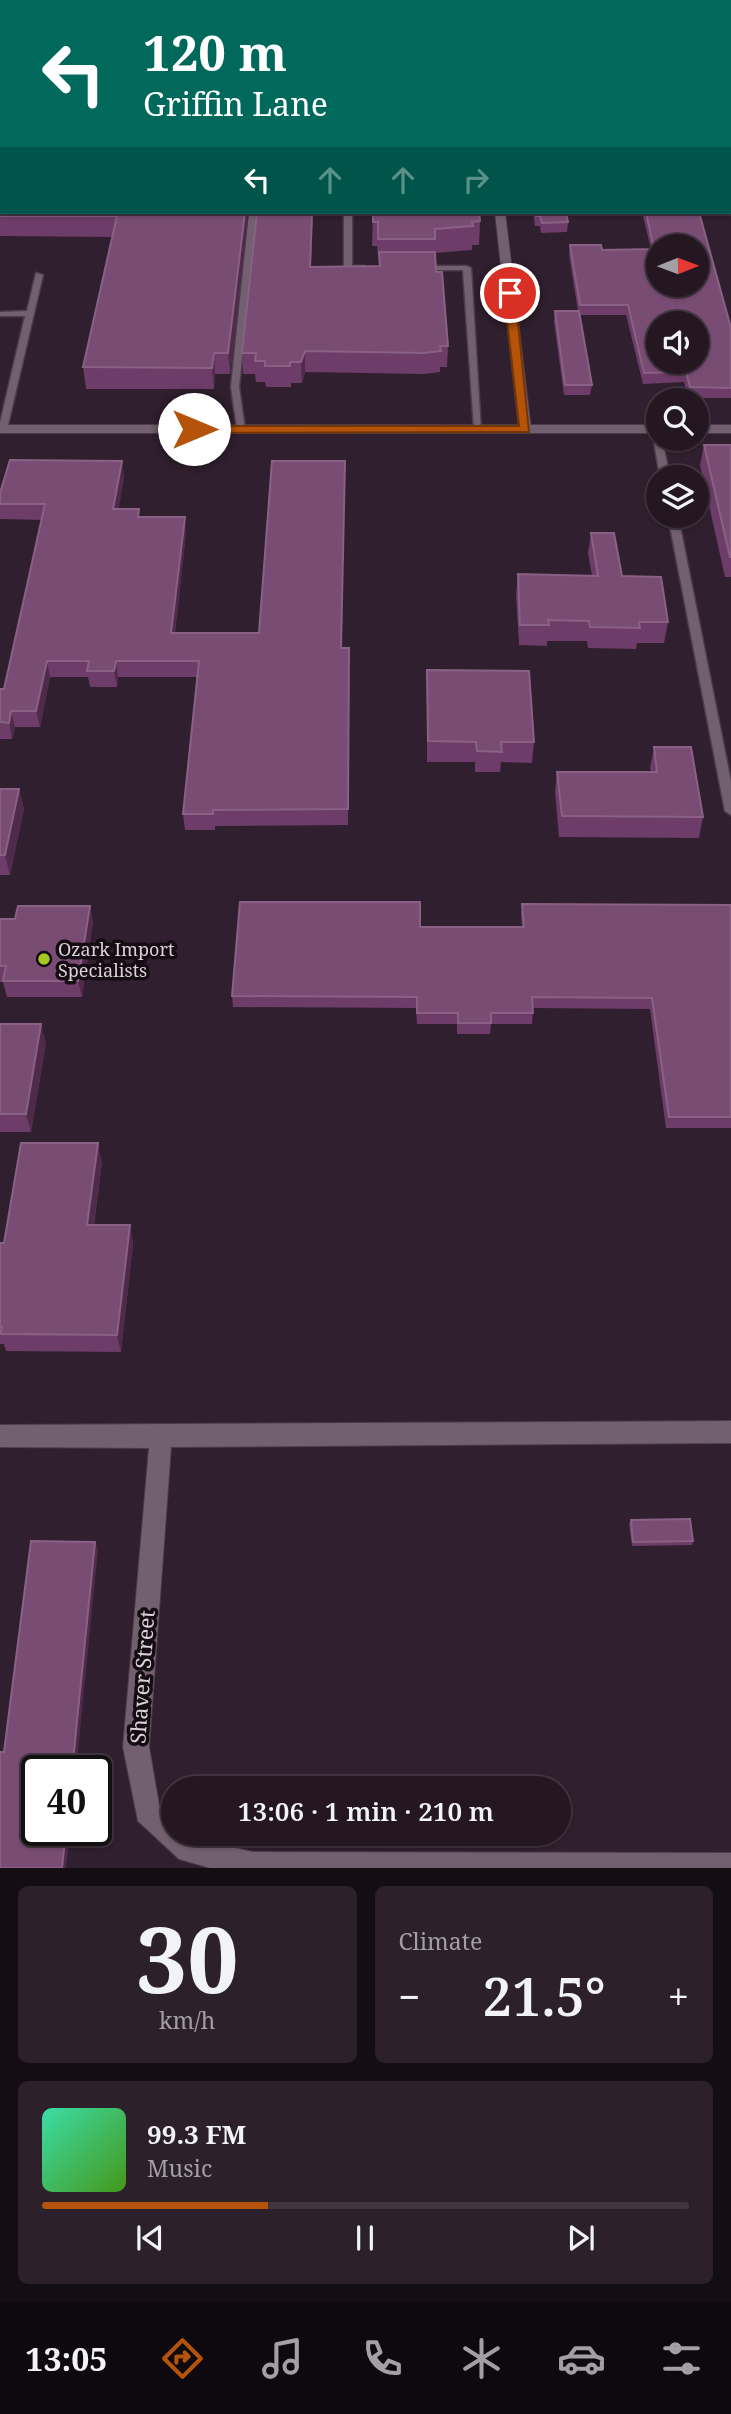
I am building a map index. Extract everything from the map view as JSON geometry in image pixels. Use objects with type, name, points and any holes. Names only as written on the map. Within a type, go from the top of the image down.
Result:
[{"type":"street","points":[[500,214],[525,429]]},
{"type":"street","points":[[1,429],[646,429]]},
{"type":"street","points":[[709,429],[731,429]]},
{"type":"street","points":[[0,1436],[731,1432]]},
{"type":"street","name":"Shaver Street","points":[[161,1437],[136,1747],[147,1812],[188,1850],[253,1865],[731,1866]]},
{"type":"lane","points":[[241,429],[235,387],[253,214]]},
{"type":"lane","points":[[348,214],[348,268],[374,268]]},
{"type":"lane","points":[[414,268],[467,268],[478,429]]},
{"type":"lane","points":[[1,429],[39,275]]},
{"type":"lane","points":[[0,314],[30,313]]},
{"type":"lane","points":[[675,528],[731,811]]},
{"type":"building","points":[[245,214],[228,353],[214,353],[212,368],[83,367],[117,216],[0,216]]},
{"type":"building","points":[[257,214],[312,214],[310,267],[380,266],[379,252],[435,252],[436,272],[442,272],[448,346],[440,346],[441,351],[305,351],[301,362],[290,362],[290,366],[265,366],[265,361],[255,361],[256,353],[242,353]]},
{"type":"building","points":[[373,214],[479,214],[480,221],[472,222],[473,226],[435,229],[435,239],[378,239],[378,222],[373,222]]},
{"type":"building","points":[[566,214],[568,222],[542,223],[540,216],[536,216]]},
{"type":"building","points":[[646,214],[700,214],[705,234],[651,234]]},
{"type":"building","points":[[570,245],[601,245],[602,250],[646,249],[646,298],[709,298],[709,248],[731,328],[731,388],[690,387],[687,374],[709,374],[709,311],[646,311],[644,373],[628,305],[580,305]]},
{"type":"building","points":[[555,311],[579,311],[592,385],[565,385]]},
{"type":"building","points":[[709,445],[731,445],[731,557],[730,557],[705,451],[709,451]]},
{"type":"building","points":[[10,460],[122,461],[113,509],[139,509],[138,517],[185,517],[171,633],[259,633],[272,461],[345,461],[341,648],[349,648],[348,809],[213,810],[213,814],[183,814],[199,661],[116,661],[114,671],[87,671],[89,661],[47,661],[36,711],[11,711],[9,723],[0,722],[0,689],[4,689],[45,504],[0,504],[0,493]]},
{"type":"building","points":[[591,533],[614,533],[622,576],[661,577],[668,622],[639,622],[640,628],[590,627],[589,621],[548,620],[549,625],[520,625],[518,574],[598,576]]},
{"type":"building","points":[[427,670],[529,671],[534,742],[501,742],[502,752],[477,751],[476,742],[428,741]]},
{"type":"building","points":[[654,747],[691,747],[703,817],[562,816],[557,772],[657,772]]},
{"type":"building","points":[[0,789],[19,789],[5,855],[0,855]]},
{"type":"building","points":[[240,902],[420,902],[420,927],[524,927],[522,904],[731,905],[731,1117],[669,1117],[652,998],[532,997],[533,1013],[491,1013],[491,1023],[458,1023],[458,1013],[417,1013],[417,997],[232,996]]},
{"type":"building","name":"Ozark Import Specialists","points":[[18,906],[90,906],[78,981],[3,981],[6,966],[0,966],[0,919],[15,919]]},
{"type":"building","points":[[0,1024],[41,1024],[26,1114],[0,1114]]},
{"type":"building","points":[[21,1143],[98,1143],[87,1225],[130,1225],[117,1335],[0,1334],[0,1243],[4,1243]]},
{"type":"building","points":[[690,1519],[693,1541],[633,1542],[631,1520]]},
{"type":"building","points":[[31,1541],[95,1542],[74,1755],[21,1755],[21,1846],[64,1846],[62,1868],[0,1868],[0,1752],[4,1752]]},
{"type":"place","name":"Ozark Import Specialists","points":[[44,959]]},
{"type":"route","points":[[194,429],[525,429],[510,293]]}]
